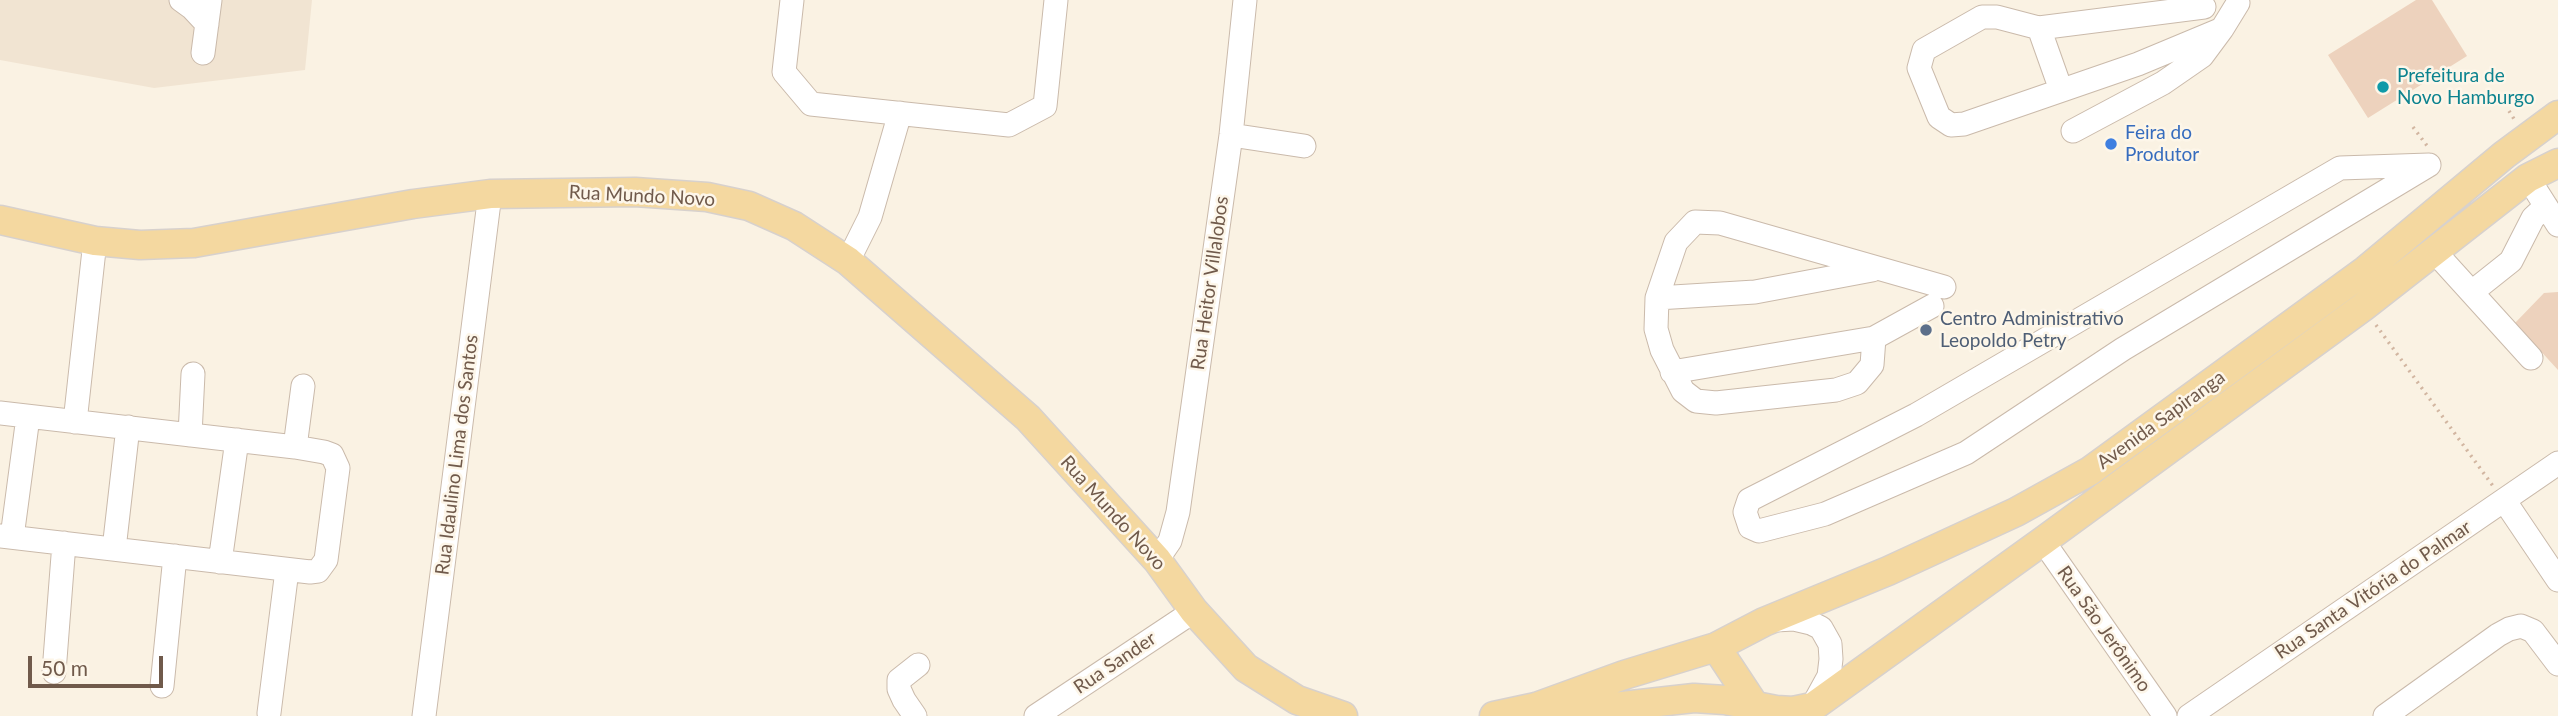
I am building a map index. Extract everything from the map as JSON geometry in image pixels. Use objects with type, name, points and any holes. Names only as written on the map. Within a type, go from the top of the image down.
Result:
[{"type":"main road","name":"Avenida Sapiranga","points":[[1716,647],[1763,622],[1888,570],[2016,512],[2090,471],[2366,270],[2504,155],[2558,115]]},
{"type":"main road","name":"Avenida Sapiranga","points":[[1806,711],[2362,307],[2528,178],[2558,163]]},
{"type":"main road","name":"Rua Mundo Novo","points":[[0,220],[96,241],[140,245],[194,243],[413,204],[490,194],[635,192],[731,201],[749,206],[794,226],[848,261],[1028,418],[1157,560],[1194,611],[1225,647],[1257,675],[1297,700],[1343,716]]},
{"type":"main road","points":[[1494,716],[1536,707],[1624,675],[1716,647],[1755,711]]},
{"type":"main road","points":[[1536,707],[1578,711],[1694,698],[1726,700],[1755,711],[1806,711]]},
{"type":"street","points":[[181,0],[207,24]]},
{"type":"street","points":[[204,53],[210,0]]},
{"type":"street","points":[[792,0],[784,72],[811,104],[1009,125],[1045,106],[1056,0]]},
{"type":"street","name":"Rua Heitor Villalobos","points":[[1157,560],[1170,541],[1178,512],[1231,135],[1245,0]]},
{"type":"street","points":[[2073,131],[2163,83],[2202,55],[2238,3]]},
{"type":"street","points":[[2204,7],[2039,28],[1997,17],[1982,18],[1924,50],[1919,68],[1939,117],[1951,125],[1964,124],[2138,64],[2222,29]]},
{"type":"street","points":[[2039,28],[2061,90]]},
{"type":"street","points":[[848,261],[870,217],[900,113]]},
{"type":"street","points":[[1231,135],[1304,146]]},
{"type":"street","points":[[2427,154],[1966,453],[1825,514],[1759,531],[1750,527],[1745,512],[1749,500],[1916,415],[2340,168],[2427,154]]},
{"type":"street","points":[[2472,292],[2511,261],[2529,224],[2552,215],[2528,178]]},
{"type":"street","name":"Rua Idaulino Lima dos Santos","points":[[424,716],[490,194]]},
{"type":"street","points":[[1672,372],[1874,338],[1938,297],[1879,269],[1720,223],[1695,222],[1676,242],[1657,298],[1656,329],[1672,372],[1683,391],[1696,401],[1716,403],[1836,390],[1857,383],[1872,365],[1874,338]]},
{"type":"street","points":[[75,422],[96,241]]},
{"type":"street","points":[[2434,251],[2530,358]]},
{"type":"street","points":[[1657,298],[1755,292],[1879,269]]},
{"type":"street","points":[[190,435],[193,374]]},
{"type":"street","points":[[295,447],[303,386]]},
{"type":"street","points":[[0,413],[295,447],[332,455],[338,468],[323,566],[318,571],[310,572],[287,570],[6,537],[28,417]]},
{"type":"street","points":[[114,549],[128,427]]},
{"type":"street","points":[[220,562],[237,440]]},
{"type":"street","name":"Rua Santa Vitória do Palmar","points":[[2189,716],[2558,463]]},
{"type":"street","points":[[2504,500],[2558,580]]},
{"type":"street","name":"Rua São Jerônimo","points":[[2043,541],[2165,716]]},
{"type":"street","points":[[54,672],[65,543]]},
{"type":"street","points":[[162,687],[175,556]]},
{"type":"street","points":[[269,713],[287,570]]},
{"type":"street","name":"Rua Sander","points":[[1036,716],[1194,611]]},
{"type":"street","points":[[1763,622],[1794,619],[1803,621],[1821,628],[1830,644],[1829,676],[1806,711]]},
{"type":"street","points":[[2385,716],[2509,629],[2521,626],[2533,631],[2558,664]]},
{"type":"street","points":[[915,716],[904,700],[898,680],[918,665]]},
{"type":"path","points":[[2413,127],[2427,154]]},
{"type":"path","points":[[2362,307],[2504,500]]},
{"type":"shaded area","points":[[0,0],[312,0],[305,70],[154,88],[0,60]]},
{"type":"building","name":"Prefeitura de Novo Hamburgo","points":[[2416,0],[2432,0],[2467,56],[2368,118],[2328,55]]},
{"type":"building","points":[[2558,292],[2558,370],[2515,323],[2544,293]]},
{"type":"place","name":"Prefeitura de Novo Hamburgo","points":[[2383,87]]},
{"type":"place","name":"Feira do Produtor","points":[[2111,144]]},
{"type":"place","name":"Centro Administrativo Leopoldo Petry","points":[[1926,330]]}]
